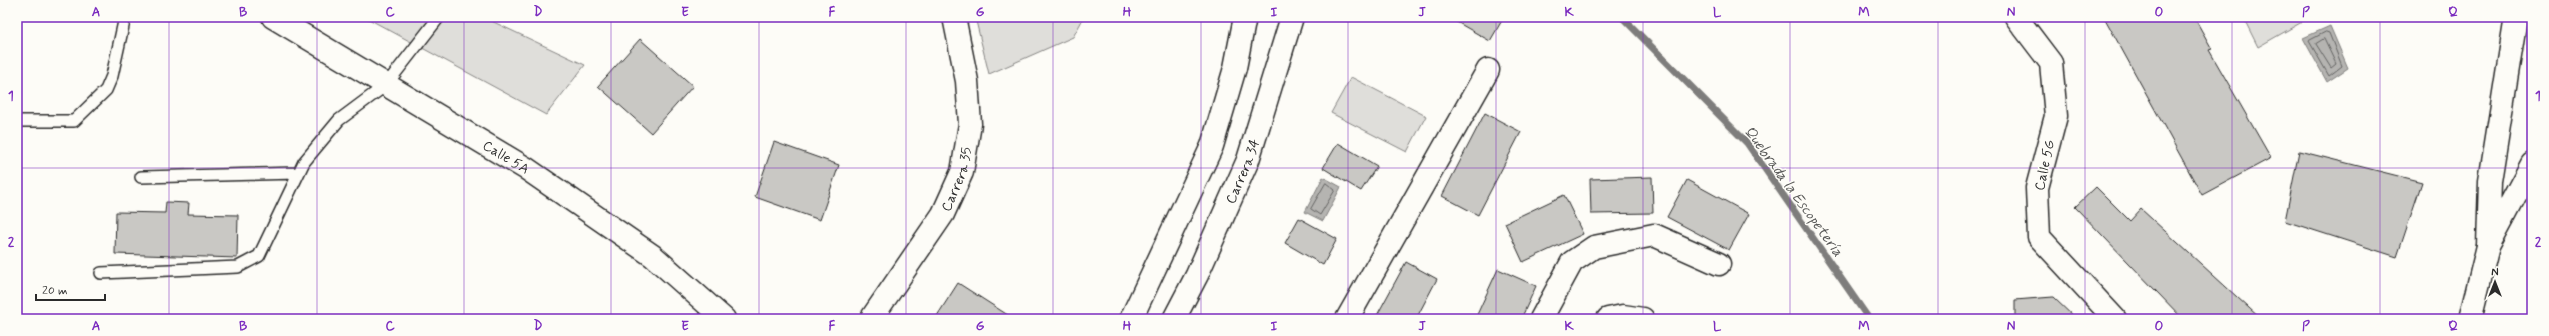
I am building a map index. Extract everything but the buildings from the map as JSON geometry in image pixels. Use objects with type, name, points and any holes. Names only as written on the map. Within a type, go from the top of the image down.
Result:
[{"type":"street","name":"Calle 5A","points":[[272,17],[527,169],[653,256],[724,319]]},
{"type":"street","name":"Carrera 35","points":[[871,319],[943,214],[962,172],[970,124],[967,81],[954,17]]},
{"type":"street","points":[[1130,319],[1212,146],[1235,68],[1245,17]]},
{"type":"street","name":"Carrera 34","points":[[1174,319],[1197,275],[1248,160],[1292,17]]},
{"type":"street","name":"Calle 5G","points":[[2016,17],[2051,63],[2056,116],[2037,188],[2039,237],[2115,319]]},
{"type":"street","points":[[2470,319],[2488,246],[2490,180],[2516,17]]},
{"type":"street","points":[[1347,319],[1488,70]]},
{"type":"street","points":[[2488,246],[2532,164]]},
{"type":"street","points":[[1541,319],[1572,262],[1594,247],[1654,235],[1719,264]]},
{"type":"street","points":[[1608,319],[1623,316],[1643,319]]},
{"type":"lane","points":[[17,121],[74,121],[101,96],[112,76],[125,17]]},
{"type":"lane","points":[[101,273],[238,267],[259,256],[297,173],[339,120],[386,85],[439,17]]},
{"type":"lane","points":[[141,177],[297,173]]},
{"type":"shaded area","points":[[365,17],[483,17],[585,65],[546,115]]},
{"type":"shaded area","points":[[975,17],[1084,17],[1073,37],[989,74]]},
{"type":"shaded area","points":[[2243,17],[2299,17],[2302,22],[2258,47]]},
{"type":"shaded area","points":[[1351,77],[1426,116],[1407,152],[1331,113]]},
{"type":"water","points":[[2330,26],[2348,68],[2327,82],[2303,38]]},
{"type":"water","points":[[1323,177],[1341,187],[1323,221],[1305,212]]},
{"type":"waterway","name":"Quebrada la Escopetería","points":[[1622,17],[1747,143],[1869,319]]}]
